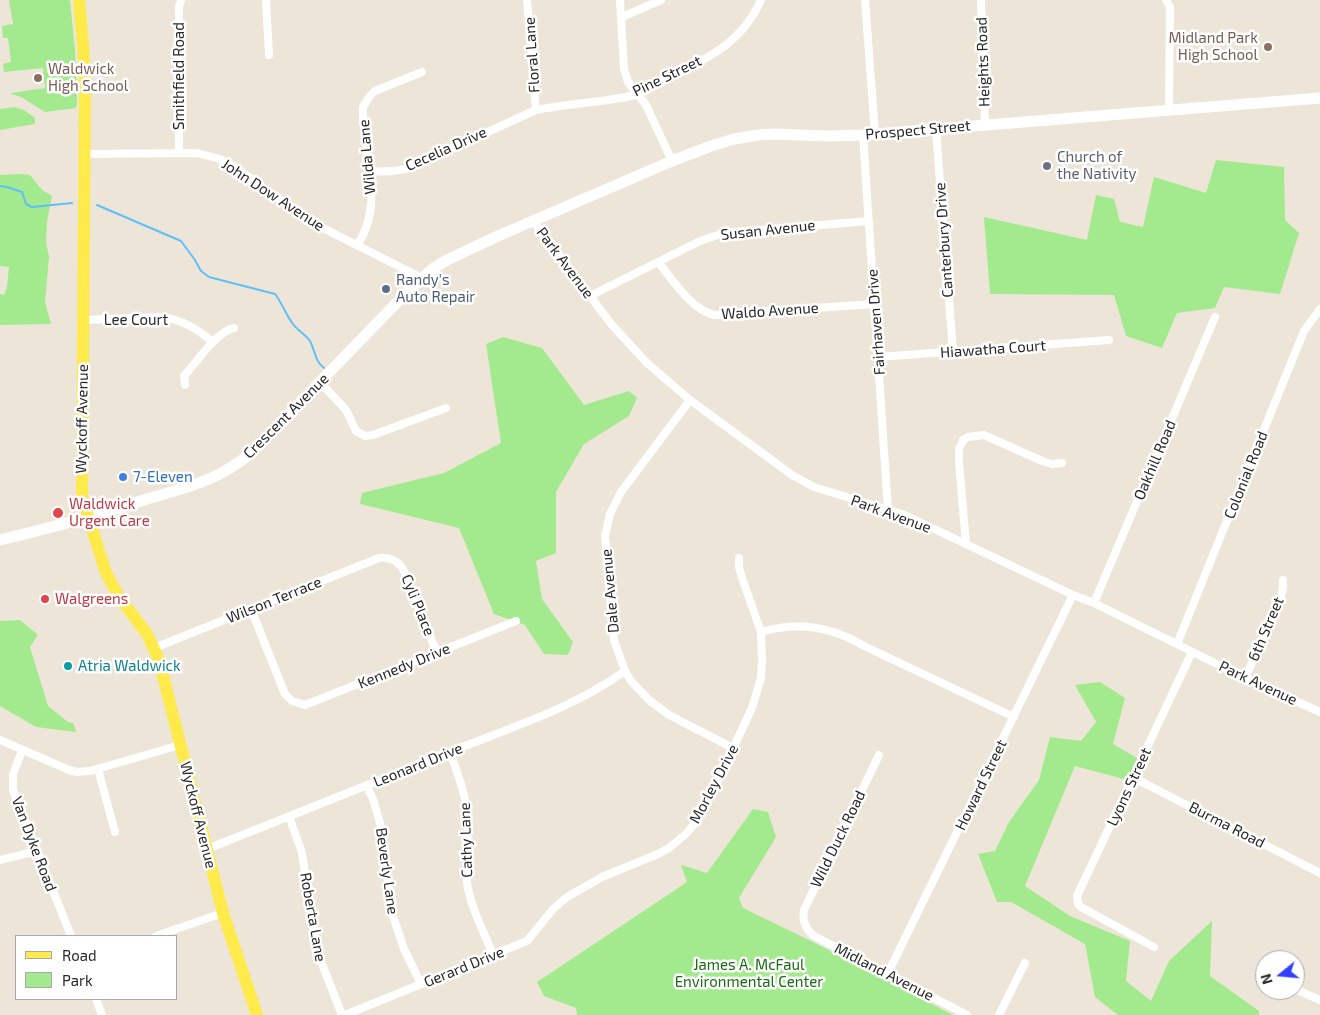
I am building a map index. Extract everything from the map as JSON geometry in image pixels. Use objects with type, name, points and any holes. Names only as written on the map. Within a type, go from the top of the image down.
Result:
[{"type":"main road","name":"Wyckoff Avenue","points":[[79,0],[84,64],[81,487],[88,518],[106,573],[119,598],[139,622],[154,648],[223,913],[257,1015]]},
{"type":"main road","name":"Prospect Street","points":[[533,221],[672,161],[712,146],[758,135],[863,135],[1320,98]]},
{"type":"main road","name":"Crescent Avenue","points":[[0,540],[88,518],[199,484],[226,472],[251,453],[422,278],[447,260],[533,221]]},
{"type":"street","name":"Smithfield Road","points":[[179,153],[181,0]]},
{"type":"street","points":[[266,0],[269,55]]},
{"type":"street","name":"Floral Lane","points":[[528,0],[536,110]]},
{"type":"street","points":[[620,0],[624,69],[628,82],[646,105],[672,161]]},
{"type":"street","points":[[622,17],[660,0]]},
{"type":"street","name":"Pine Street","points":[[520,116],[555,106],[599,102],[637,94],[724,47],[750,22],[761,0]]},
{"type":"street","points":[[866,0],[875,134]]},
{"type":"street","name":"Heights Road","points":[[981,0],[985,124]]},
{"type":"street","points":[[1166,0],[1170,7],[1169,111]]},
{"type":"street","name":"Wilda Lane","points":[[357,246],[366,230],[371,214],[372,199],[363,114],[366,102],[375,91],[422,72]]},
{"type":"street","name":"Cecelia Drive","points":[[369,172],[393,171],[406,168],[520,116]]},
{"type":"street","name":"Canterbury Drive","points":[[936,130],[952,351]]},
{"type":"street","name":"Fairhaven Drive","points":[[863,135],[888,510]]},
{"type":"street","name":"John Dow Avenue","points":[[84,154],[179,153],[208,155],[229,163],[311,222],[422,278]]},
{"type":"street","name":"Park Avenue","points":[[533,221],[612,325],[635,351],[690,400],[802,482],[905,515],[1073,596],[1094,603],[1245,678],[1320,712]]},
{"type":"street","name":"Susan Avenue","points":[[590,296],[700,241],[724,233],[737,230],[869,221]]},
{"type":"street","name":"Waldo Avenue","points":[[658,262],[696,307],[708,314],[874,304]]},
{"type":"street","name":"Colonial Road","points":[[1177,644],[1304,331],[1320,309]]},
{"type":"street","name":"Oakhill Road","points":[[1094,603],[1215,316]]},
{"type":"street","name":"Lee Court","points":[[83,320],[173,318],[195,327],[214,342]]},
{"type":"street","points":[[185,384],[184,376],[227,329],[234,328]]},
{"type":"street","name":"Hiawatha Court","points":[[878,357],[1109,340]]},
{"type":"street","points":[[320,382],[346,410],[356,430],[365,436],[373,435],[446,408]]},
{"type":"street","name":"Dale Avenue","points":[[690,400],[621,492],[610,514],[605,536],[614,640],[625,671],[641,693],[659,709],[699,732],[733,748]]},
{"type":"street","points":[[966,544],[959,462],[959,449],[964,440],[968,437],[984,435],[1042,461],[1052,464],[1062,463]]},
{"type":"street","name":"Wilson Terrace","points":[[154,648],[379,558],[395,560]]},
{"type":"street","name":"Morley Drive","points":[[567,897],[602,877],[658,854],[678,841],[701,813],[714,789],[752,708],[757,693],[762,662],[761,632],[742,578],[739,558]]},
{"type":"street","name":"Cyli Place","points":[[395,560],[403,569],[437,653]]},
{"type":"street","name":"6th Street","points":[[1245,678],[1280,602],[1283,580]]},
{"type":"street","name":"Howard Street","points":[[888,973],[1073,596]]},
{"type":"street","name":"Kennedy Drive","points":[[251,609],[285,694],[292,701],[305,705],[516,621]]},
{"type":"street","points":[[761,632],[787,626],[813,626],[841,634],[1014,717]]},
{"type":"street","name":"Lyons Street","points":[[1154,947],[1081,907],[1078,904],[1078,896],[1192,652]]},
{"type":"street","name":"Leonard Drive","points":[[207,849],[520,725],[578,700],[625,671]]},
{"type":"street","points":[[0,740],[69,770],[86,772],[180,745]]},
{"type":"street","name":"Van Dyke Road","points":[[22,751],[13,774],[13,790],[71,935]]},
{"type":"street","name":"Cathy Lane","points":[[450,752],[460,781],[466,807],[468,830],[467,886],[471,901],[493,955]]},
{"type":"street","name":"Wild Duck Road","points":[[805,925],[804,910],[879,754]]},
{"type":"street","points":[[98,769],[115,832]]},
{"type":"street","name":"Burma Road","points":[[1134,778],[1320,872]]},
{"type":"street","name":"Beverly Lane","points":[[366,785],[373,799],[382,830],[392,913],[404,948],[421,984]]},
{"type":"street","name":"Roberta Lane","points":[[289,816],[302,853],[317,951],[344,1015]]},
{"type":"street","points":[[0,860],[37,851]]},
{"type":"street","name":"Gerard Drive","points":[[344,1015],[527,941],[554,908],[567,897]]},
{"type":"street","points":[[159,935],[223,913]]},
{"type":"street","name":"Midland Avenue","points":[[805,925],[814,936],[967,1015]]},
{"type":"street","points":[[999,1015],[1025,963]]},
{"type":"street","points":[[1305,993],[1320,1000]]},
{"type":"street","points":[[96,1000],[102,1015]]},
{"type":"green space","points":[[9,0],[70,0],[75,51],[76,108],[45,112],[21,97],[11,94],[45,88],[43,68],[4,72],[3,64],[11,62],[8,38],[3,38],[2,26],[13,24]]},
{"type":"green space","points":[[14,107],[24,110],[35,118],[35,124],[0,130],[0,109]]},
{"type":"green space","points":[[1216,160],[1284,167],[1285,220],[1299,233],[1280,294],[1224,287],[1215,308],[1177,313],[1162,348],[1126,336],[1114,295],[990,294],[984,217],[1087,240],[1096,195],[1114,199],[1120,222],[1143,227],[1154,177],[1206,193]]},
{"type":"green space","points":[[0,175],[30,175],[42,190],[52,196],[47,221],[46,242],[49,257],[45,302],[51,324],[0,325],[0,294],[4,295],[7,287],[9,267],[0,266]]},
{"type":"green space","points":[[503,337],[542,348],[584,405],[629,391],[637,398],[629,416],[584,444],[556,492],[556,553],[536,561],[542,599],[573,642],[568,655],[544,654],[525,625],[494,614],[459,528],[360,504],[362,493],[444,473],[501,443],[486,344]]},
{"type":"green space","points":[[20,620],[38,635],[30,647],[48,706],[68,722],[73,723],[76,732],[36,727],[0,706],[0,621]]},
{"type":"green space","points":[[1100,682],[1125,698],[1113,744],[1140,760],[1131,781],[1075,766],[1025,886],[1070,916],[1130,941],[1126,981],[1151,1001],[1169,961],[1212,921],[1210,976],[1259,1011],[1259,1015],[1118,1015],[1095,997],[1085,944],[1011,902],[997,902],[978,854],[995,851],[1009,822],[1039,780],[1050,737],[1081,741],[1096,722],[1075,685]]},
{"type":"green space","name":"James A. McFaul Environmental Center","points":[[753,809],[768,812],[776,837],[739,898],[743,908],[953,1015],[577,1015],[576,1008],[544,996],[537,982],[687,882],[681,865],[707,873]]},
{"type":"waterway","points":[[0,186],[22,192],[26,204],[32,207],[72,203]]},
{"type":"waterway","points":[[97,205],[181,241],[201,271],[209,277],[275,294],[293,324],[310,341],[317,359],[324,368]]},
{"type":"place","name":"Midland Park High School","points":[[1268,47]]},
{"type":"place","name":"Waldwick High School","points":[[38,78]]},
{"type":"place","name":"Church of the Nativity","points":[[1047,166]]},
{"type":"place","name":"Randy's Auto Repair","points":[[386,289]]},
{"type":"place","name":"7-Eleven","points":[[123,477]]},
{"type":"place","name":"Waldwick Urgent Care","points":[[58,513]]},
{"type":"place","name":"Walgreens","points":[[45,599]]},
{"type":"place","name":"Atria Waldwick","points":[[68,666]]}]
